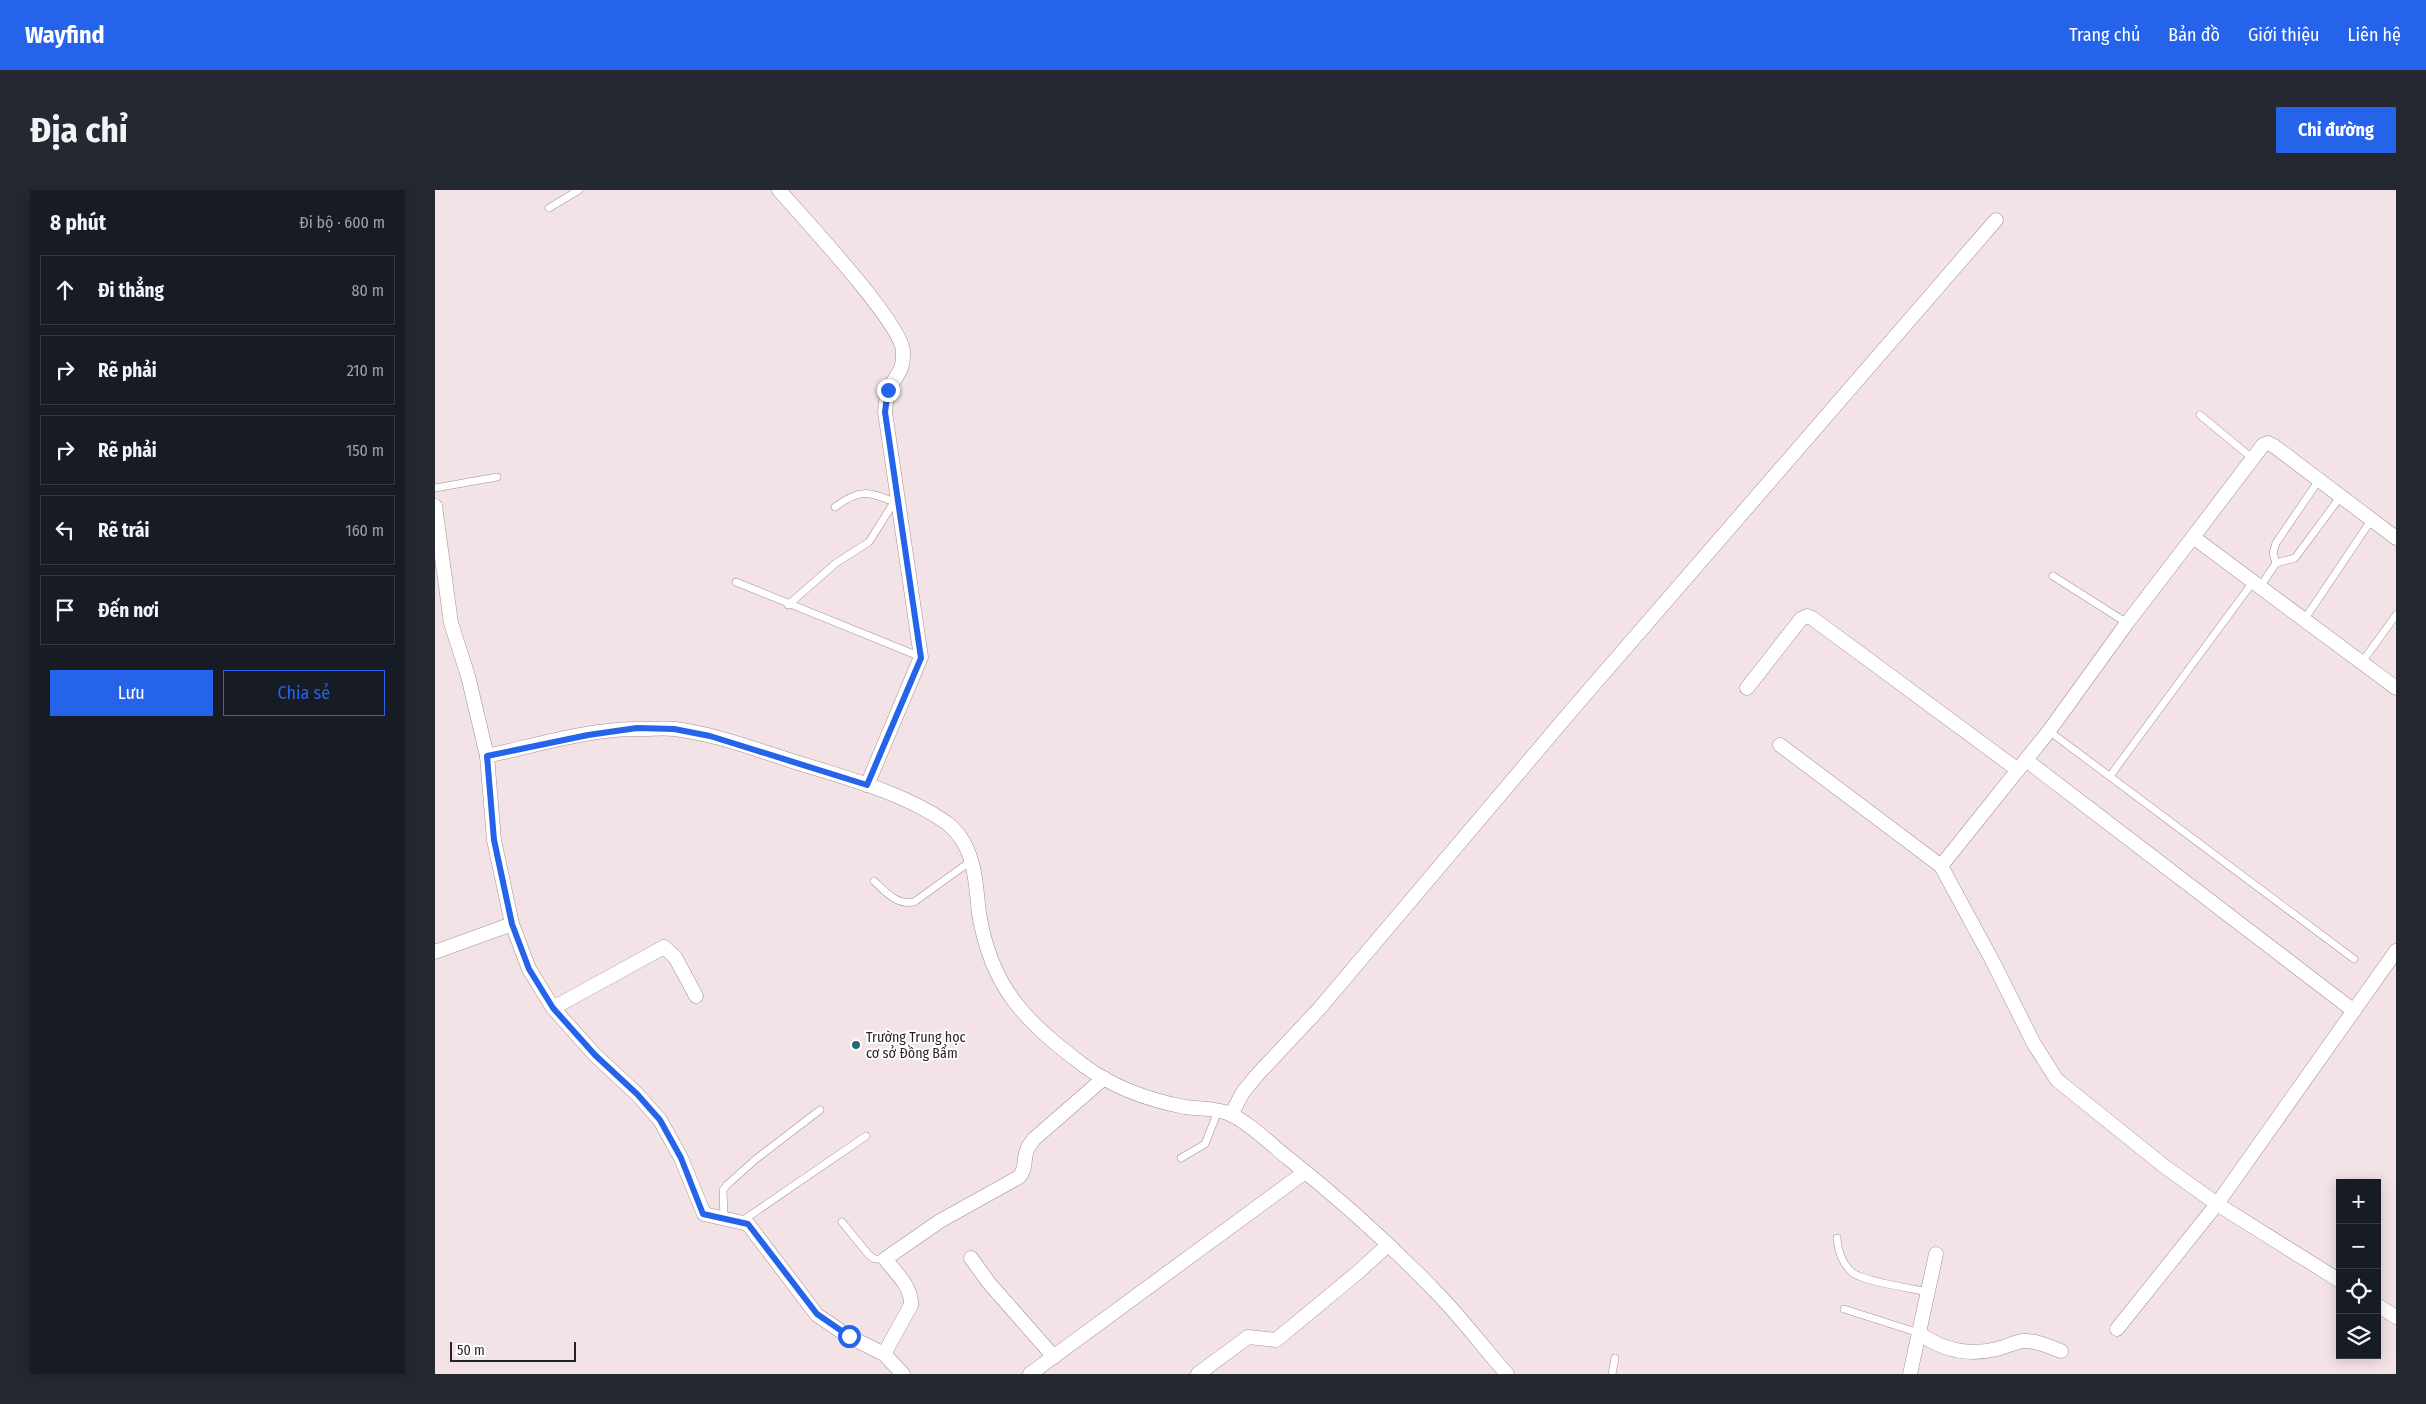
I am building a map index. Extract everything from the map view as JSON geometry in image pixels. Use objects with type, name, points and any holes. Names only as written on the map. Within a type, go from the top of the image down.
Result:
[{"type":"street","points":[[779,190],[877,304],[903,349],[901,373],[888,390],[885,412],[921,658],[867,785]]},
{"type":"street","points":[[1225,1113],[1258,1074],[1319,1009],[1571,711],[1996,220]]},
{"type":"street","points":[[1941,866],[2049,731],[2127,622],[2263,445],[2268,443],[2274,446],[2396,538]]},
{"type":"street","points":[[435,506],[451,623],[468,676],[487,756],[494,840],[512,924],[529,969],[553,1008],[595,1055],[637,1094],[660,1120],[681,1158],[703,1214],[709,1217],[742,1221],[754,1230],[817,1314],[849,1336],[884,1354],[903,1374]]},
{"type":"street","points":[[2193,537],[2396,688]]},
{"type":"street","points":[[1747,688],[1801,619],[1807,616],[1812,618],[2022,765],[2354,1011]]},
{"type":"street","points":[[487,756],[588,735],[637,728],[674,729],[718,738],[867,785],[928,811],[951,826],[963,842],[971,861],[989,953],[1001,984],[1022,1012],[1085,1067],[1116,1086],[1149,1100],[1225,1113],[1305,1172],[1388,1245],[1441,1297],[1507,1374]]},
{"type":"street","points":[[1781,745],[1941,866],[1993,962],[2034,1044],[2057,1080],[2164,1166],[2217,1204],[2336,1278]]},
{"type":"street","points":[[435,952],[512,924]]},
{"type":"street","points":[[553,1008],[664,947],[675,956],[696,996]]},
{"type":"street","points":[[2117,1329],[2217,1204],[2396,951]]},
{"type":"street","points":[[884,1354],[911,1305],[909,1290],[885,1259],[940,1221],[1019,1178],[1026,1164],[1027,1149],[1034,1139],[1104,1078]]},
{"type":"street","points":[[1030,1374],[1305,1172]]},
{"type":"street","points":[[1198,1374],[1248,1337],[1276,1340],[1357,1274],[1388,1245]]},
{"type":"street","points":[[1910,1374],[1936,1254]]},
{"type":"street","points":[[971,1258],[989,1283],[1054,1358]]},
{"type":"street","points":[[2381,1308],[2396,1317]]},
{"type":"street","points":[[1919,1334],[1933,1343],[1949,1349],[1995,1350],[2023,1341],[2061,1351]]},
{"type":"lane","points":[[549,208],[579,190]]},
{"type":"lane","points":[[2200,415],[2252,458]]},
{"type":"lane","points":[[435,488],[497,477]]},
{"type":"lane","points":[[2276,563],[2273,554],[2276,543],[2319,480]]},
{"type":"lane","points":[[788,605],[836,563],[869,542],[897,498],[861,493],[850,495],[835,507]]},
{"type":"lane","points":[[2110,776],[2257,584],[2276,563],[2295,558],[2341,496]]},
{"type":"lane","points":[[2304,620],[2372,519]]},
{"type":"lane","points":[[2053,576],[2127,622]]},
{"type":"lane","points":[[736,582],[788,605],[921,658]]},
{"type":"lane","points":[[2362,662],[2396,616]]},
{"type":"lane","points":[[2049,731],[2354,959]]},
{"type":"lane","points":[[874,881],[892,898],[907,904],[914,902],[971,861]]},
{"type":"lane","points":[[724,1218],[723,1190],[727,1185],[756,1159],[820,1110]]},
{"type":"lane","points":[[1181,1158],[1205,1144],[1225,1113]]},
{"type":"lane","points":[[742,1221],[866,1136]]},
{"type":"lane","points":[[842,1222],[868,1254],[874,1259],[885,1259]]},
{"type":"lane","points":[[1837,1238],[1838,1250],[1843,1261],[1853,1273],[1871,1280],[1928,1292]]},
{"type":"lane","points":[[1844,1309],[1919,1334]]},
{"type":"lane","points":[[1612,1374],[1615,1358]]},
{"type":"place","name":"Trường Trung học cơ sở Đồng Bẩm","points":[[856,1045]]},
{"type":"route","points":[[849,1336],[829,1325],[817,1314],[748,1224],[742,1221],[709,1217],[703,1214],[681,1158],[660,1120],[637,1094],[595,1055],[553,1008],[542,992],[529,969],[512,924],[494,840],[487,756],[588,735],[637,728],[674,729],[710,736],[867,785],[921,658],[903,522],[885,412],[888,390]]}]
